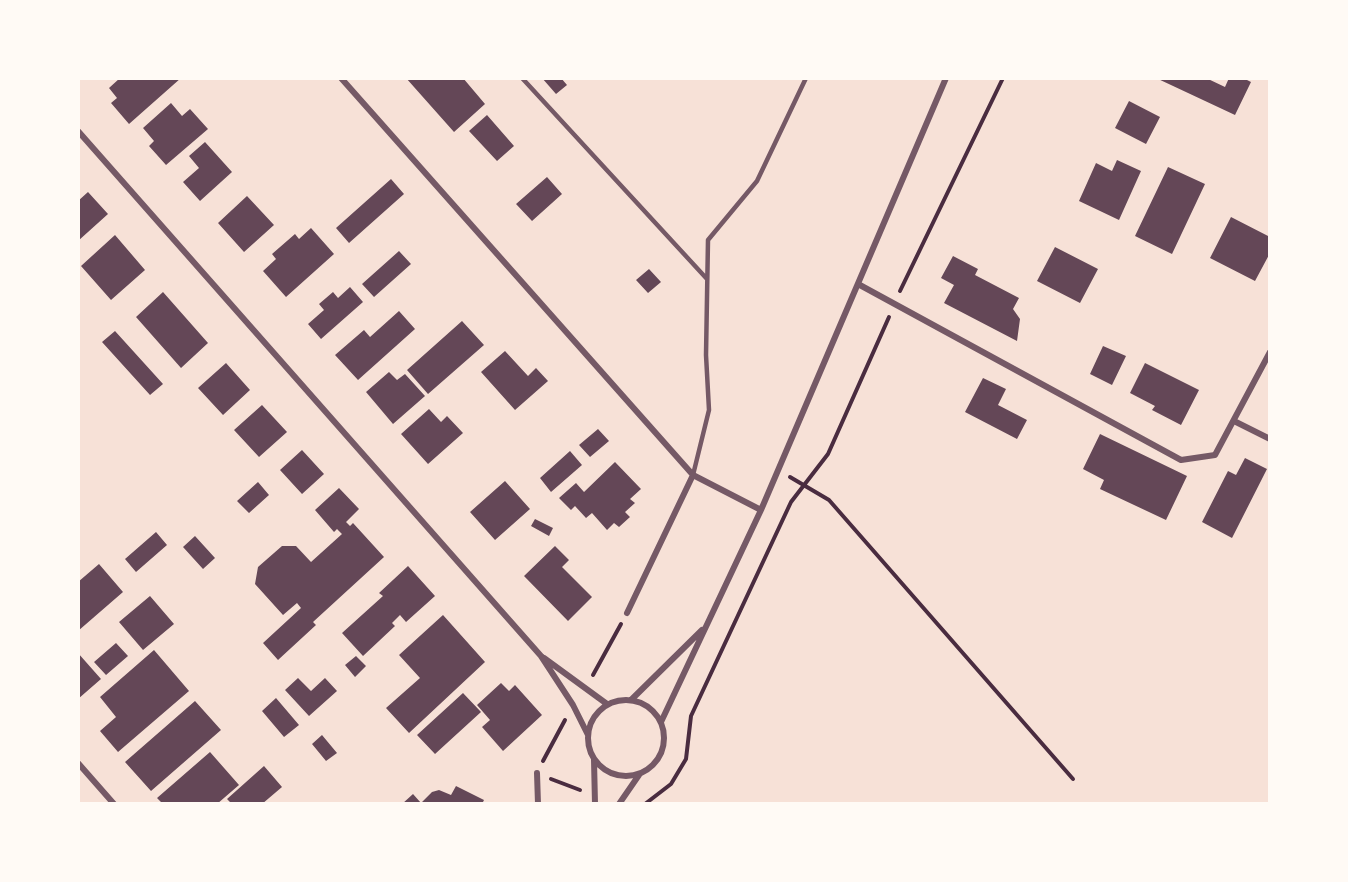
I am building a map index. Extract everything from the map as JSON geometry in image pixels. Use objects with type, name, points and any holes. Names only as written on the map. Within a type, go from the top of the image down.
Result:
[{"type":"street","points":[[342,78],[693,475],[761,510]]},
{"type":"street","points":[[661,722],[761,510],[777,468],[946,78]]},
{"type":"street","points":[[78,131],[541,656],[573,705],[588,735],[589,748],[594,759],[603,769],[614,775],[627,777],[639,775],[651,768],[659,759],[665,734],[661,722],[649,708],[632,700],[607,704],[597,712],[588,735]]},
{"type":"street","points":[[858,284],[1181,460],[1215,455],[1270,352]]},
{"type":"street","points":[[1234,422],[1270,439]]},
{"type":"street","points":[[627,613],[693,475]]},
{"type":"street","points":[[632,700],[704,628]]},
{"type":"street","points":[[541,656],[607,704]]},
{"type":"street","points":[[594,759],[595,804]]},
{"type":"street","points":[[78,763],[114,804]]},
{"type":"street","points":[[537,773],[538,804]]},
{"type":"street","points":[[619,804],[639,775]]},
{"type":"lane","points":[[522,78],[707,279]]},
{"type":"lane","points":[[693,475],[708,410],[705,355],[708,240],[757,182],[806,78]]},
{"type":"path","points":[[645,804],[671,784],[686,759],[691,716],[791,502],[828,454],[894,304],[1003,78]]},
{"type":"path","points":[[777,468],[803,487],[829,500],[1073,779]]},
{"type":"building","points":[[120,78],[181,78],[129,124],[111,103],[117,98],[109,88]]},
{"type":"building","points":[[406,78],[463,78],[485,104],[454,132]]},
{"type":"building","points":[[542,78],[561,78],[567,85],[556,94]]},
{"type":"building","points":[[1156,78],[1206,78],[1225,87],[1229,78],[1243,78],[1251,82],[1235,115]]},
{"type":"building","points":[[1129,101],[1160,117],[1146,144],[1115,128]]},
{"type":"building","points":[[171,103],[182,116],[190,109],[208,129],[166,165],[149,146],[154,141],[143,128]]},
{"type":"building","points":[[487,115],[514,146],[497,161],[469,131]]},
{"type":"building","points":[[205,142],[232,172],[200,201],[183,182],[199,168],[189,156]]},
{"type":"building","points":[[1117,160],[1141,171],[1119,220],[1079,201],[1096,163],[1112,171]]},
{"type":"building","points":[[1168,167],[1205,184],[1172,254],[1135,236]]},
{"type":"building","points":[[547,177],[562,194],[532,221],[516,204]]},
{"type":"building","points":[[391,179],[404,194],[349,243],[336,228]]},
{"type":"building","points":[[88,192],[108,214],[78,241],[78,201]]},
{"type":"building","points":[[247,196],[274,225],[244,252],[218,223]]},
{"type":"building","points":[[1231,217],[1270,237],[1270,253],[1255,281],[1210,258]]},
{"type":"building","points":[[311,228],[334,254],[286,297],[263,271],[276,259],[272,254],[295,234],[299,239]]},
{"type":"building","points":[[115,235],[145,270],[111,300],[81,266]]},
{"type":"building","points":[[1055,247],[1098,269],[1080,303],[1037,281]]},
{"type":"building","points":[[399,251],[411,264],[374,297],[362,284]]},
{"type":"building","points":[[953,256],[978,269],[975,275],[1019,298],[1013,309],[1020,319],[1017,341],[944,303],[954,285],[941,278]]},
{"type":"building","points":[[649,269],[661,282],[648,293],[636,280]]},
{"type":"building","points":[[350,287],[363,302],[321,339],[308,324],[324,310],[319,304],[333,292],[338,298]]},
{"type":"building","points":[[163,292],[208,343],[181,368],[136,317]]},
{"type":"building","points":[[399,311],[415,329],[358,380],[335,355],[364,330],[370,337]]},
{"type":"building","points":[[462,321],[484,345],[428,394],[407,370]]},
{"type":"building","points":[[115,331],[163,384],[150,395],[102,342]]},
{"type":"building","points":[[1103,346],[1126,356],[1112,385],[1090,374]]},
{"type":"building","points":[[505,351],[528,376],[536,368],[548,381],[515,410],[481,372]]},
{"type":"building","points":[[226,363],[250,390],[223,415],[198,388]]},
{"type":"building","points":[[1145,363],[1199,390],[1181,425],[1152,410],[1155,406],[1130,393]]},
{"type":"building","points":[[389,372],[397,380],[405,374],[425,396],[393,424],[366,392]]},
{"type":"building","points":[[983,378],[1006,389],[998,405],[1027,420],[1017,439],[965,412]]},
{"type":"building","points":[[262,405],[287,432],[259,457],[234,430]]},
{"type":"building","points":[[429,409],[441,422],[447,416],[463,433],[428,464],[401,434]]},
{"type":"building","points":[[598,429],[609,441],[590,457],[579,445]]},
{"type":"building","points":[[1100,434],[1187,476],[1166,520],[1100,489],[1104,480],[1083,469]]},
{"type":"building","points":[[302,450],[324,474],[302,494],[280,470]]},
{"type":"building","points":[[570,451],[582,465],[551,492],[540,478]]},
{"type":"building","points":[[1245,458],[1267,469],[1232,538],[1202,522],[1228,471],[1236,475]]},
{"type":"building","points":[[615,462],[641,489],[630,499],[635,503],[625,512],[630,517],[619,527],[614,523],[607,530],[592,513],[586,518],[575,506],[571,510],[559,498],[576,483],[584,492]]},
{"type":"building","points":[[505,481],[530,509],[495,540],[470,512]]},
{"type":"building","points":[[258,482],[269,495],[249,513],[237,501]]},
{"type":"building","points":[[339,488],[359,509],[346,522],[350,526],[353,523],[384,557],[313,622],[316,625],[278,660],[263,643],[301,608],[297,603],[283,615],[255,584],[258,567],[282,546],[296,546],[311,562],[342,534],[337,529],[334,532],[315,510]]},
{"type":"building","points":[[535,519],[553,528],[549,536],[531,526]]},
{"type":"building","points":[[156,532],[167,545],[136,572],[125,559]]},
{"type":"building","points":[[195,536],[215,558],[203,569],[183,547]]},
{"type":"building","points":[[555,546],[569,560],[562,567],[592,597],[568,621],[524,576]]},
{"type":"building","points":[[99,564],[123,592],[78,631],[78,582]]},
{"type":"building","points":[[408,566],[435,596],[406,622],[400,615],[392,623],[395,626],[363,656],[342,633],[383,596],[379,593]]},
{"type":"building","points":[[150,596],[174,624],[143,650],[119,622]]},
{"type":"building","points":[[443,615],[485,662],[409,733],[386,708],[420,678],[399,655]]},
{"type":"building","points":[[116,643],[128,656],[106,675],[94,662]]},
{"type":"building","points":[[154,650],[189,691],[118,752],[100,731],[116,717],[100,697]]},
{"type":"building","points":[[78,653],[101,679],[78,699]]},
{"type":"building","points":[[356,656],[366,666],[355,677],[345,665]]},
{"type":"building","points":[[298,678],[311,691],[325,678],[337,691],[309,716],[285,690]]},
{"type":"building","points":[[501,683],[509,691],[515,685],[542,715],[503,751],[482,727],[490,720],[477,705]]},
{"type":"building","points":[[463,693],[481,712],[435,754],[417,735]]},
{"type":"building","points":[[276,698],[299,725],[284,737],[262,711]]},
{"type":"building","points":[[195,701],[221,730],[151,791],[125,762]]},
{"type":"building","points":[[322,735],[337,753],[326,761],[312,744]]},
{"type":"building","points":[[210,752],[239,785],[217,804],[163,804],[157,798]]},
{"type":"building","points":[[264,766],[282,787],[262,804],[232,804],[227,799]]},
{"type":"building","points":[[456,786],[484,800],[482,804],[402,804],[413,794],[421,803],[432,792],[439,790],[451,795]]}]
